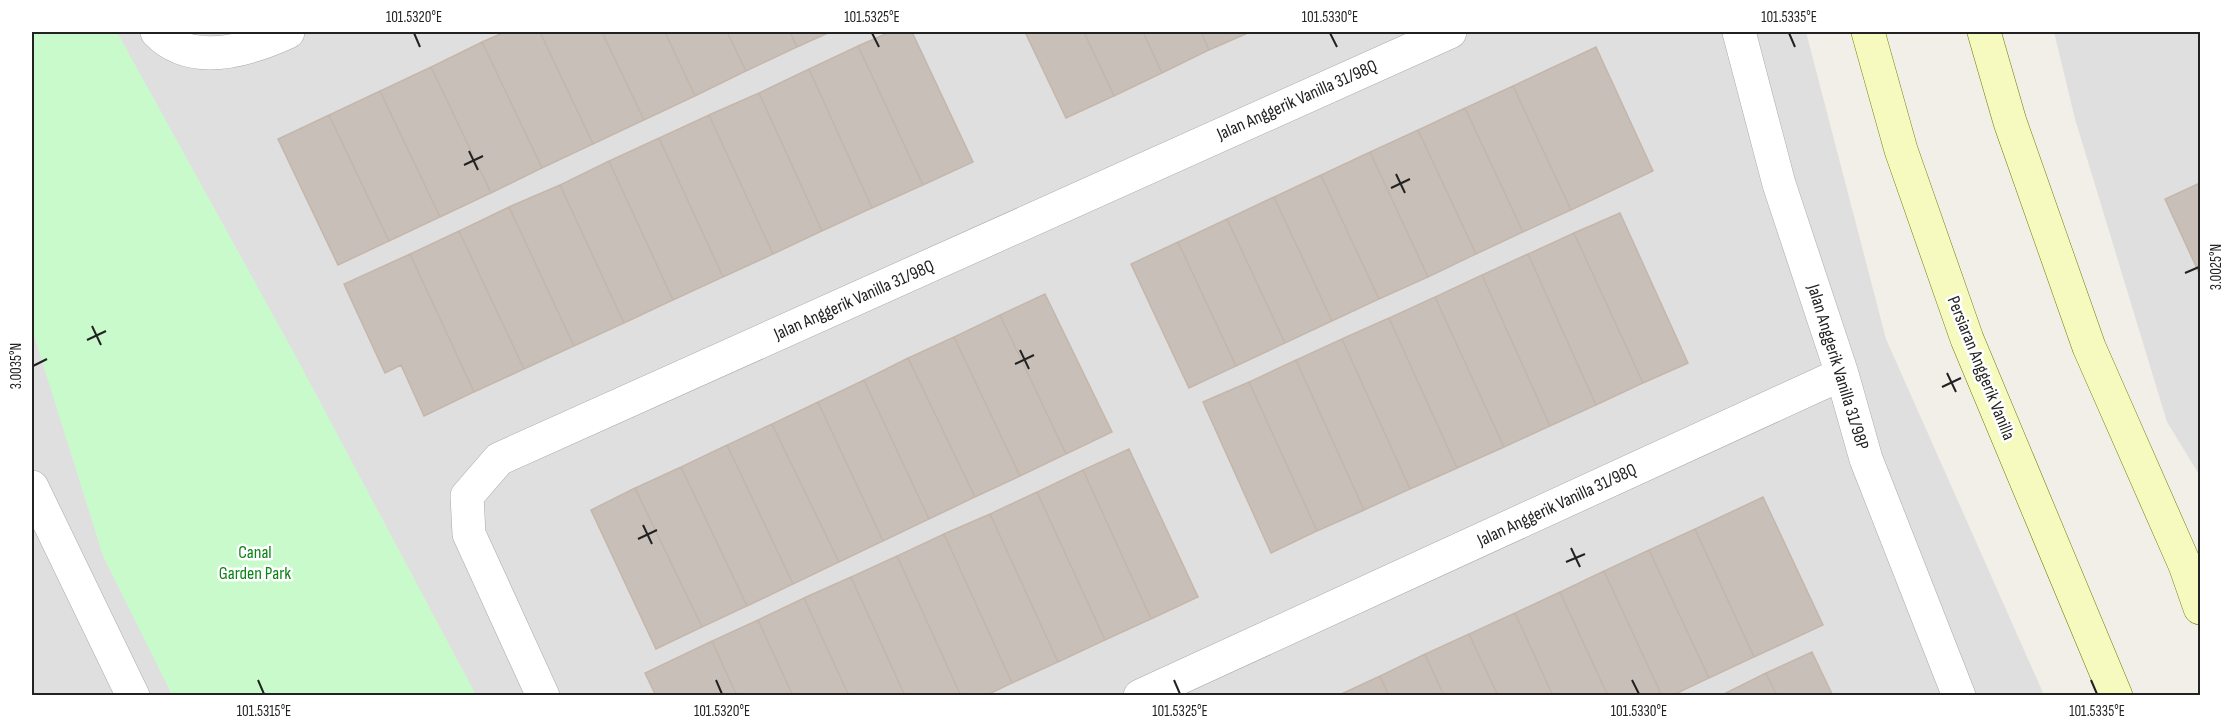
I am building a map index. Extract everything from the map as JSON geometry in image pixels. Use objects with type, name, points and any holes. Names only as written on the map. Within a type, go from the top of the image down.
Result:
[{"type":"main road","name":"Persiaran Anggerik Vanilla","points":[[1868,32],[1901,150],[1967,339],[2116,696]]},
{"type":"main road","points":[[1984,32],[2010,122],[2089,347],[2193,578],[2200,608]]},
{"type":"street","points":[[157,32],[167,42],[205,54],[257,46],[288,32]]},
{"type":"street","name":"Jalan Anggerik Vanilla 31/98Q","points":[[543,696],[469,534],[467,496],[499,459],[1450,32]]},
{"type":"street","name":"Jalan Anggerik Vanilla 31/98P","points":[[1739,32],[1779,184],[1842,374],[1866,459],[1959,696]]},
{"type":"street","name":"Jalan Anggerik Vanilla 31/98Q","points":[[1140,696],[1842,374]]},
{"type":"street","points":[[32,487],[134,696]]},
{"type":"shaded area","points":[[32,32],[1806,32],[1886,339],[2044,695],[32,695]]},
{"type":"shaded area","points":[[2054,32],[2200,32],[2200,476],[2167,422],[2075,119]]},
{"type":"green space","name":"Canal Garden Park","points":[[32,32],[117,32],[294,353],[476,695],[172,695],[103,556],[32,329]]},
{"type":"building","points":[[505,32],[540,32],[593,144],[542,168],[482,42]]},
{"type":"building","points":[[540,32],[602,32],[644,120],[593,144]]},
{"type":"building","points":[[602,32],[665,32],[695,96],[644,120]]},
{"type":"building","points":[[665,32],[727,32],[746,71],[695,96]]},
{"type":"building","points":[[727,32],[790,32],[797,47],[746,71]]},
{"type":"building","points":[[790,32],[830,32],[797,47]]},
{"type":"building","points":[[890,32],[912,32],[973,162],[923,185],[858,46]]},
{"type":"building","points":[[1025,32],[1084,32],[1114,96],[1066,118]]},
{"type":"building","points":[[1084,32],[1143,32],[1162,73],[1114,96]]},
{"type":"building","points":[[1143,32],[1201,32],[1209,50],[1162,73]]},
{"type":"building","points":[[1201,32],[1250,32],[1209,50]]},
{"type":"building","points":[[482,42],[542,168],[491,193],[431,67]]},
{"type":"building","points":[[858,46],[923,185],[872,208],[809,69]]},
{"type":"building","points":[[1596,47],[1653,171],[1571,210],[1513,86]]},
{"type":"building","points":[[431,67],[491,193],[440,217],[380,91]]},
{"type":"building","points":[[809,69],[872,208],[822,231],[759,93]]},
{"type":"building","points":[[1513,86],[1571,210],[1523,232],[1465,108]]},
{"type":"building","points":[[380,91],[440,217],[389,241],[329,115]]},
{"type":"building","points":[[759,93],[822,231],[773,254],[709,115]]},
{"type":"building","points":[[1465,108],[1523,232],[1476,254],[1418,130]]},
{"type":"building","points":[[329,115],[389,241],[338,265],[278,139]]},
{"type":"building","points":[[709,115],[773,254],[723,277],[659,138]]},
{"type":"building","points":[[1418,130],[1476,254],[1428,277],[1370,152]]},
{"type":"building","points":[[659,138],[723,277],[673,300],[609,161]]},
{"type":"building","points":[[1370,152],[1428,277],[1379,299],[1321,175]]},
{"type":"building","points":[[609,161],[673,300],[624,323],[560,185]]},
{"type":"building","points":[[1321,175],[1379,299],[1332,321],[1274,197]]},
{"type":"building","points":[[2200,183],[2200,275],[2165,199]]},
{"type":"building","points":[[560,185],[624,323],[574,346],[509,207]]},
{"type":"building","points":[[1274,197],[1332,321],[1285,343],[1227,219]]},
{"type":"building","points":[[509,207],[574,346],[524,369],[459,231]]},
{"type":"building","points":[[1620,213],[1688,363],[1643,383],[1574,233]]},
{"type":"building","points":[[1227,219],[1285,343],[1236,366],[1178,242]]},
{"type":"building","points":[[459,231],[524,369],[474,392],[410,254]]},
{"type":"building","points":[[1574,233],[1643,383],[1596,405],[1528,254]]},
{"type":"building","points":[[1178,242],[1236,366],[1189,388],[1131,264]]},
{"type":"building","points":[[410,254],[474,392],[424,416],[401,365],[385,373],[344,284]]},
{"type":"building","points":[[1528,254],[1596,405],[1550,426],[1482,275]]},
{"type":"building","points":[[1482,275],[1550,426],[1504,447],[1435,297]]},
{"type":"building","points":[[1045,294],[1112,432],[1066,454],[1000,315]]},
{"type":"building","points":[[1435,297],[1504,447],[1457,468],[1389,318]]},
{"type":"building","points":[[1000,315],[1066,454],[1020,476],[954,337]]},
{"type":"building","points":[[1389,318],[1457,468],[1410,489],[1342,339]]},
{"type":"building","points":[[954,337],[1020,476],[975,497],[908,358]]},
{"type":"building","points":[[1342,339],[1410,489],[1364,510],[1296,360]]},
{"type":"building","points":[[908,358],[975,497],[929,519],[864,380]]},
{"type":"building","points":[[1296,360],[1364,510],[1317,531],[1249,382]]},
{"type":"building","points":[[864,380],[929,519],[883,541],[818,402]]},
{"type":"building","points":[[1249,382],[1317,531],[1271,553],[1203,402]]},
{"type":"building","points":[[818,402],[883,541],[839,562],[772,424]]},
{"type":"building","points":[[772,424],[839,562],[793,584],[727,445]]},
{"type":"building","points":[[727,445],[793,584],[747,606],[681,467]]},
{"type":"building","points":[[1129,449],[1198,597],[1151,619],[1083,470]]},
{"type":"building","points":[[681,467],[747,606],[702,627],[635,488]]},
{"type":"building","points":[[1083,470],[1151,619],[1105,640],[1037,492]]},
{"type":"building","points":[[635,488],[702,627],[656,649],[591,510]]},
{"type":"building","points":[[1037,492],[1105,640],[1058,662],[990,514]]},
{"type":"building","points":[[1763,497],[1823,625],[1754,657],[1695,529]]},
{"type":"building","points":[[990,514],[1058,662],[1012,683],[944,534]]},
{"type":"building","points":[[1695,529],[1754,657],[1709,678],[1649,550]]},
{"type":"building","points":[[944,534],[1012,683],[985,696],[961,696],[897,556]]},
{"type":"building","points":[[1649,550],[1709,678],[1671,696],[1662,696],[1604,571]]},
{"type":"building","points":[[897,556],[961,696],[905,696],[851,577]]},
{"type":"building","points":[[1604,571],[1662,696],[1608,696],[1560,592]]},
{"type":"building","points":[[851,577],[905,696],[849,696],[804,598]]},
{"type":"building","points":[[1560,592],[1608,696],[1553,696],[1515,613]]},
{"type":"building","points":[[804,598],[849,696],[793,696],[758,620]]},
{"type":"building","points":[[1515,613],[1553,696],[1498,696],[1469,634]]},
{"type":"building","points":[[758,620],[793,696],[737,696],[712,641]]},
{"type":"building","points":[[1469,634],[1498,696],[1444,696],[1425,654]]},
{"type":"building","points":[[712,641],[737,696],[656,696],[645,673]]},
{"type":"building","points":[[1812,652],[1833,696],[1777,696],[1766,673]]},
{"type":"building","points":[[1425,654],[1444,696],[1389,696],[1380,676]]},
{"type":"building","points":[[1766,673],[1777,696],[1720,696]]},
{"type":"building","points":[[1380,676],[1389,696],[1337,696]]}]
